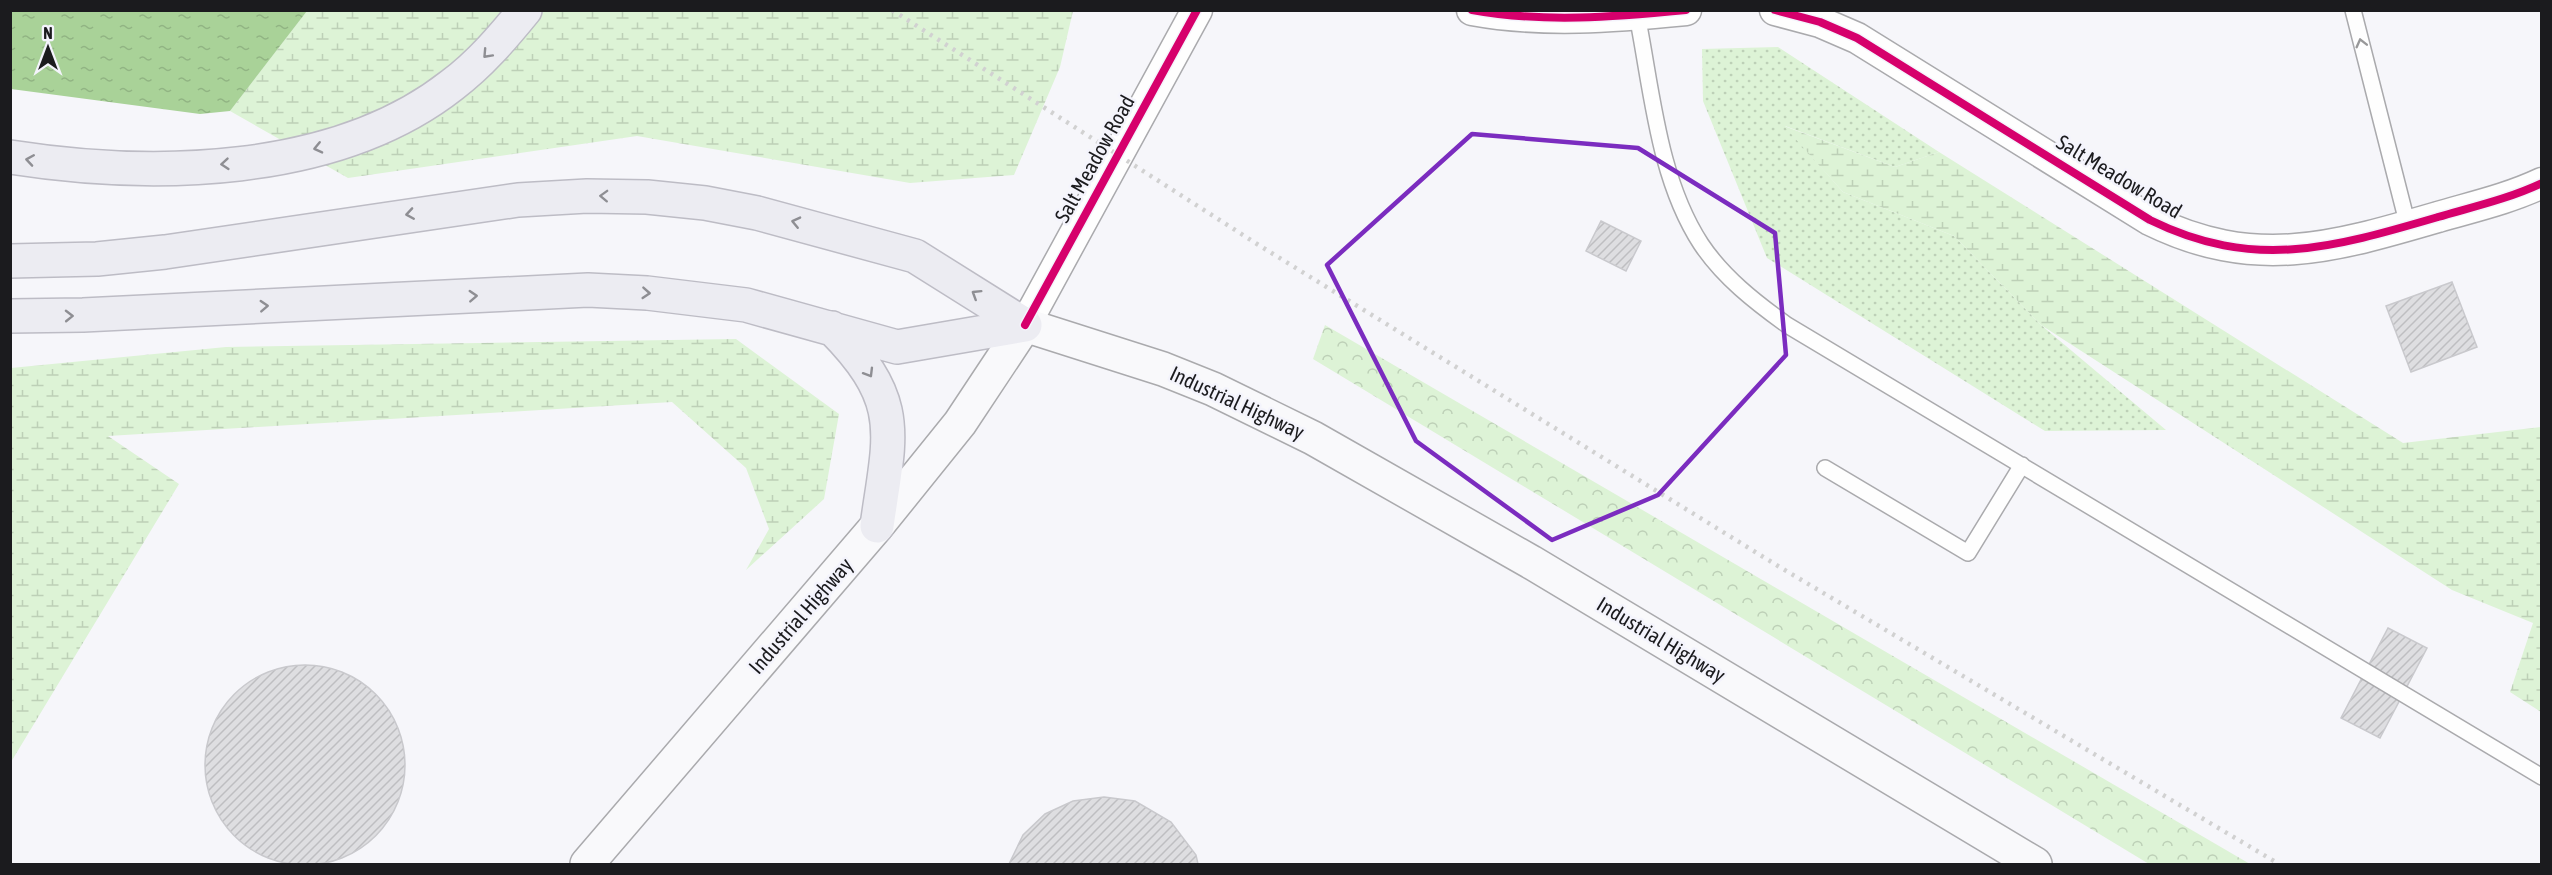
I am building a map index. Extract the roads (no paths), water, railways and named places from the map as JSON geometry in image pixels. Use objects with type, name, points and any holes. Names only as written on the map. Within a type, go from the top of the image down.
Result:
[{"type":"highway","points":[[10,157],[56,164],[117,168],[230,164],[283,156],[330,145],[376,129],[415,110],[452,86],[480,62],[525,10]]},
{"type":"highway","points":[[10,261],[97,259],[165,252],[518,200],[587,195],[647,197],[705,203],[757,213],[817,227],[915,256],[1025,325]]},
{"type":"highway","points":[[10,316],[106,314],[588,290],[714,300],[746,305],[897,347],[1025,325]]},
{"type":"highway","points":[[832,328],[864,365],[885,403],[889,435],[878,526]]},
{"type":"main road","name":"Industrial Highway","points":[[587,864],[878,526],[960,423],[1025,325],[1163,369],[1213,389],[1313,438],[1495,541],[2035,864]]},
{"type":"street","name":"Salt Meadow Road","points":[[1025,325],[1197,10]]},
{"type":"street","points":[[1472,10],[1498,15],[1547,18],[1637,15],[1686,10]]},
{"type":"street","name":"Salt Meadow Road","points":[[1775,10],[1820,22],[1857,38],[2150,220],[2200,241],[2251,250],[2305,249],[2408,226],[2506,197],[2541,183]]},
{"type":"lane","points":[[2353,10],[2408,226]]},
{"type":"lane","points":[[1637,15],[1661,139],[1683,211],[1701,244],[1725,274],[1752,300],[1787,325],[2541,777]]},
{"type":"lane","points":[[1825,468],[1968,553],[2022,465]]},
{"type":"water","points":[[11,10],[307,11],[230,111],[200,114],[11,89]]},
{"type":"railway","points":[[892,10],[1257,244],[1778,566],[2279,864]]}]
